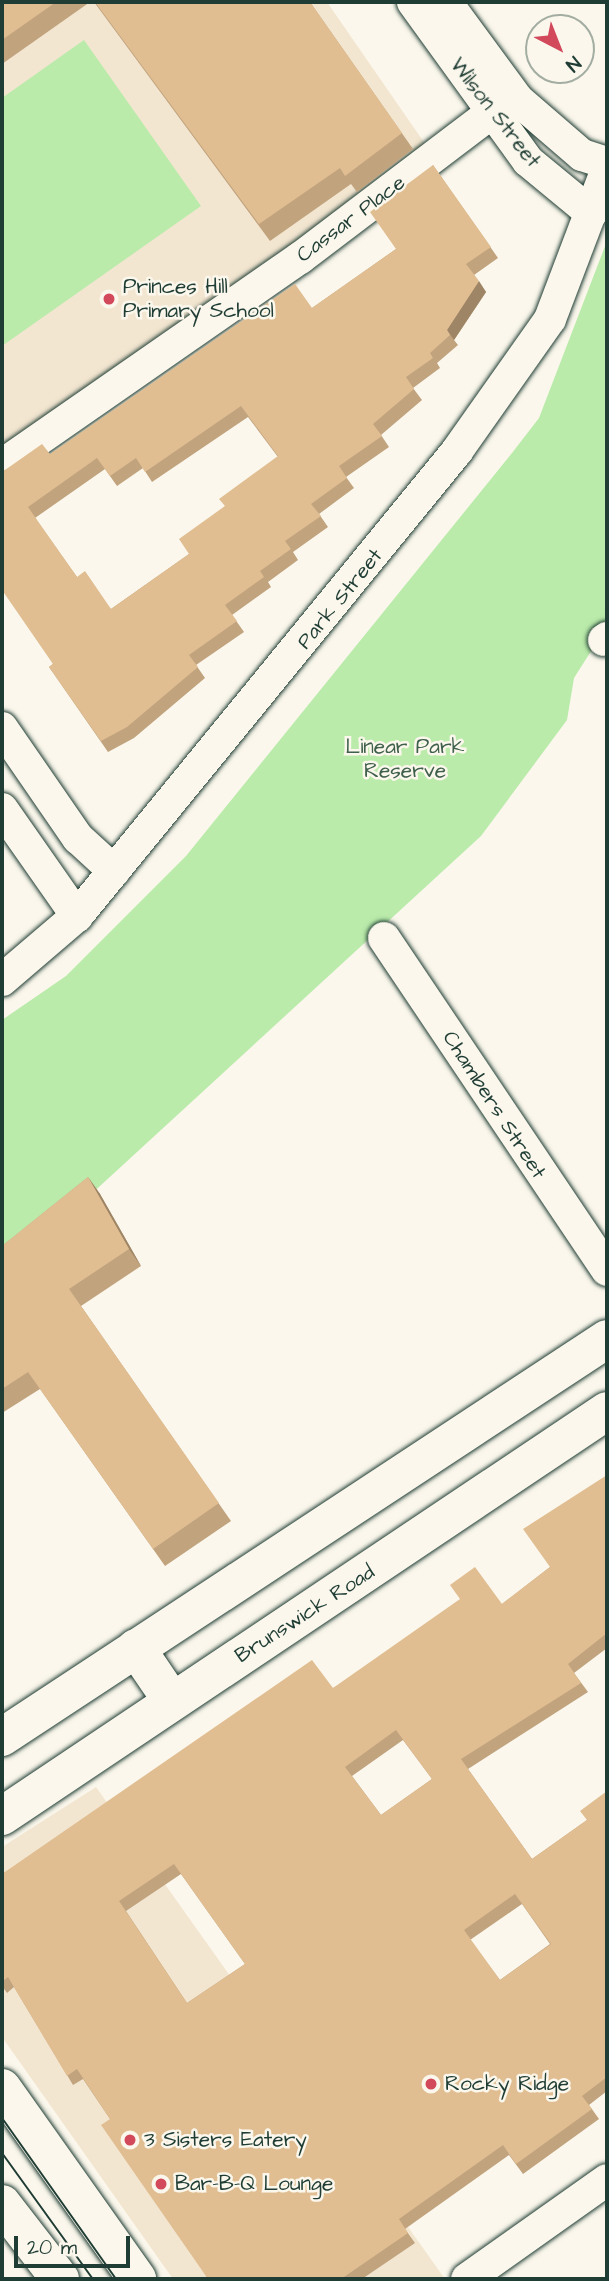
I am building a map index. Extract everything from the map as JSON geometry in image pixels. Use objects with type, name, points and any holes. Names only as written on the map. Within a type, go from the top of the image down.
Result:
[{"type":"main road","points":[[2,1737],[607,1339]]},
{"type":"main road","name":"Brunswick Road","points":[[2,1816],[607,1411]]},
{"type":"main road","points":[[136,1648],[172,1701]]},
{"type":"main road","points":[[2,2088],[137,2279]]},
{"type":"main road","points":[[2,2203],[60,2279]]},
{"type":"street","name":"Wilson Street","points":[[413,2],[490,114],[528,161],[591,213]]},
{"type":"street","name":"Wilson Street","points":[[446,2],[518,100],[582,155],[607,163]]},
{"type":"street","name":"Cassar Place","points":[[2,465],[300,258],[490,114]]},
{"type":"street","name":"Park Street","points":[[2,980],[77,916],[457,451],[550,319],[607,169]]},
{"type":"street","points":[[2,728],[78,838],[114,871]]},
{"type":"street","points":[[2,808],[77,916]]},
{"type":"street","name":"Chambers Street","points":[[384,938],[607,1270]]},
{"type":"street","points":[[467,2279],[607,2180]]},
{"type":"shaded area","name":"Princes Hill Primary School","points":[[2,2],[327,2],[430,151],[2,448]]},
{"type":"shaded area","points":[[96,1787],[445,2279],[173,2279],[2,2037],[2,1847]]},
{"type":"green space","points":[[84,40],[201,206],[2,346],[2,98]]},
{"type":"green space","name":"Linear Park Reserve","points":[[607,241],[607,626],[574,678],[567,720],[481,836],[2,1276],[2,1020],[66,976],[186,856],[512,453],[539,418]]},
{"type":"building","points":[[2,2],[56,2],[2,40]]},
{"type":"building","points":[[95,2],[310,2],[402,133],[345,176],[340,168],[259,224]]},
{"type":"building","points":[[433,165],[491,247],[466,264],[479,281],[447,330],[450,335],[430,353],[433,358],[406,377],[414,389],[373,424],[382,436],[339,466],[347,478],[311,504],[321,516],[285,541],[291,549],[260,571],[264,577],[225,605],[237,621],[189,655],[198,667],[127,727],[101,741],[49,667],[53,664],[2,590],[2,470],[42,444],[50,454],[295,284],[312,308],[396,249],[370,212]],"holes":[[[241,406],[278,456],[219,499],[225,506],[179,539],[189,554],[111,609],[85,571],[77,577],[28,507],[97,458],[110,476],[136,458],[145,472]]]},
{"type":"building","points":[[88,1177],[129,1249],[69,1289],[219,1503],[153,1549],[28,1372],[2,1389],[2,1246]]},
{"type":"building","points":[[607,1475],[607,1633],[568,1664],[581,1683],[461,1759],[532,1859],[587,1820],[580,1811],[607,1791],[607,2077],[582,2096],[592,2109],[516,2164],[503,2145],[399,2219],[408,2233],[341,2279],[208,2279],[101,2125],[110,2119],[77,2069],[67,2076],[8,1977],[2,1982],[2,1874],[312,1660],[333,1688],[460,1599],[450,1585],[475,1567],[502,1604],[550,1567],[523,1529]],"holes":[[[396,1730],[432,1779],[381,1815],[345,1767]],[[174,1864],[245,1964],[187,2003],[119,1901]],[[515,1894],[551,1944],[500,1980],[464,1930]]]},
{"type":"tram line","points":[[2,2118],[116,2279]]},
{"type":"tram line","points":[[2,2153],[93,2279]]},
{"type":"place","name":"Princes Hill Primary School","points":[[109,299]]},
{"type":"place","name":"Rocky Ridge","points":[[431,2084]]},
{"type":"place","name":"3 Sisters Eatery","points":[[130,2140]]},
{"type":"place","name":"Bar-B-Q Lounge","points":[[161,2184]]}]
